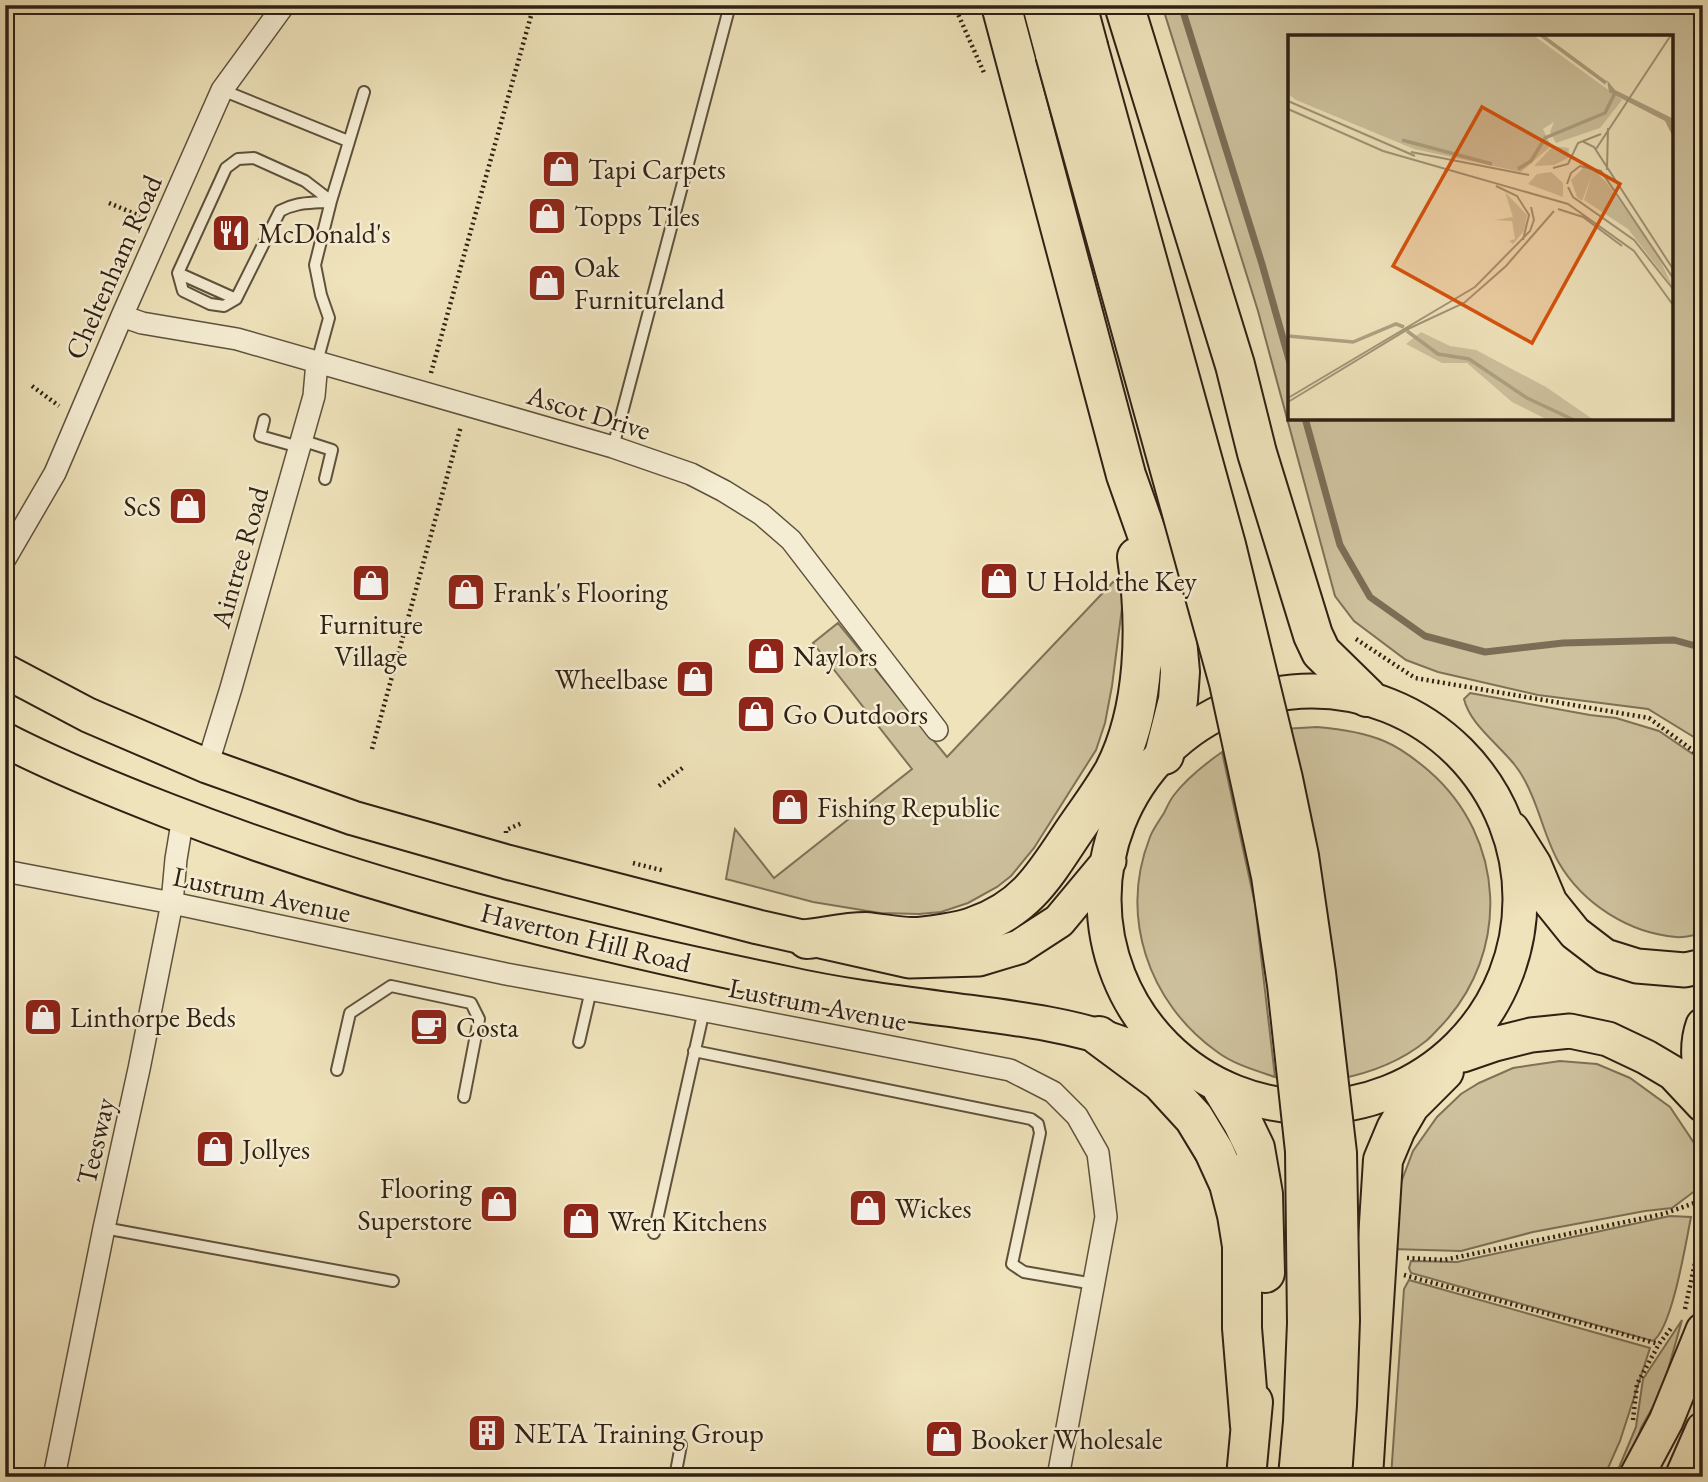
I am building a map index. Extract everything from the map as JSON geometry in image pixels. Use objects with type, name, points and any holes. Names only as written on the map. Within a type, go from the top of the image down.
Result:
[{"type":"highway","points":[[1001,5],[1125,475],[1156,560],[1176,628],[1180,672],[1164,755]]},
{"type":"highway","points":[[1042,5],[1071,50],[1226,545],[1274,739],[1299,856],[1337,1153],[1340,1320],[1332,1477]]},
{"type":"highway","points":[[1077,5],[1071,50],[1229,683],[1270,876],[1287,985],[1305,1151],[1307,1323],[1298,1477]]},
{"type":"highway","points":[[1124,5],[1235,365],[1257,453],[1313,635],[1321,652],[1367,697]]},
{"type":"highway","points":[[807,939],[863,932],[914,937],[973,927],[1003,914],[1042,880],[1113,771],[1126,742],[1139,696],[1141,585],[1125,475]]},
{"type":"highway","points":[[1099,1036],[1161,1082],[1194,1118],[1214,1151],[1229,1185],[1242,1246],[1242,1328],[1250,1426]]},
{"type":"highway","points":[[1363,1477],[1383,1160],[1410,1105],[1453,1063]]},
{"type":"highway","points":[[1223,1090],[1255,1147],[1264,1195],[1263,1331],[1246,1477]]},
{"type":"main road","name":"Haverton Hill Road","points":[[5,671],[88,715],[207,766],[367,822],[507,862],[807,939],[909,961],[979,959],[1019,947],[1059,921],[1109,861]]},
{"type":"main road","points":[[1703,967],[1685,970],[1637,966],[1605,956],[1575,933],[1550,902],[1534,864],[1481,775],[1458,748],[1398,709],[1326,686],[1304,685],[1240,696],[1205,716],[1164,755],[1130,808],[1109,861],[1103,915],[1120,979],[1153,1037],[1184,1068],[1223,1090],[1304,1109],[1359,1106],[1402,1091],[1495,1044],[1531,1035],[1570,1031],[1608,1038],[1646,1057],[1672,1073],[1703,1105]]},
{"type":"main road","name":"Haverton Hill Road","points":[[5,740],[118,791],[255,843],[527,926],[786,984],[889,1002],[1008,1017],[1099,1036],[1184,1068]]},
{"type":"main road","points":[[1453,1063],[1499,985],[1513,944],[1517,911],[1501,812]]},
{"type":"main road","points":[[1703,1025],[1698,1064],[1703,1083]]},
{"type":"main road","points":[[1636,1477],[1666,1421],[1703,1330]]},
{"type":"main road","points":[[1682,1477],[1703,1429]]},
{"type":"street","name":"Cheltenham Road","points":[[5,559],[55,473],[222,90],[284,5]]},
{"type":"street","name":"Ascot Drive","points":[[122,316],[142,323],[237,339],[612,447],[691,474],[752,508],[791,540],[937,730]]},
{"type":"street","name":"Aintree Road","points":[[207,766],[314,396],[317,362]]},
{"type":"street","name":"Teesway","points":[[54,1477],[172,903],[183,817]]},
{"type":"street","name":"Lustrum Avenue","points":[[5,871],[172,903],[506,974],[1010,1070],[1053,1092],[1077,1116],[1098,1153],[1106,1217],[1058,1477]]},
{"type":"lane","points":[[612,447],[730,5]]},
{"type":"lane","points":[[222,90],[348,141]]},
{"type":"lane","points":[[317,362],[329,318],[315,265],[364,92]]},
{"type":"lane","points":[[254,158],[305,181],[331,201],[301,202],[280,211],[236,299],[224,306],[211,304],[183,290],[178,273],[226,168],[238,159],[254,158]]},
{"type":"lane","points":[[264,420],[260,436],[332,450],[325,479]]},
{"type":"lane","points":[[337,1070],[350,1013],[391,986],[471,1003],[479,1019],[464,1097]]},
{"type":"lane","points":[[579,1042],[591,990]]},
{"type":"lane","points":[[654,1233],[704,1010]]},
{"type":"lane","points":[[694,1051],[1031,1119],[1038,1124],[1040,1133],[1012,1264],[1024,1272],[1094,1284]]},
{"type":"lane","points":[[104,1228],[393,1281]]},
{"type":"lane","points":[[675,1477],[681,1446]]},
{"type":"path","points":[[425,394],[534,5]]},
{"type":"path","points":[[109,203],[140,216]]},
{"type":"path","points":[[32,386],[63,408]]},
{"type":"path","points":[[372,749],[466,405]]},
{"type":"path","points":[[1361,644],[1415,678],[1649,718],[1703,758]]},
{"type":"path","points":[[659,786],[684,766]]},
{"type":"path","points":[[506,830],[522,823]]},
{"type":"path","points":[[1423,1258],[1444,1260],[1651,1217],[1700,1201],[1702,1231],[1686,1308],[1659,1344],[1637,1384],[1631,1426]]},
{"type":"path","points":[[1401,1266],[1401,1275],[1659,1344]]},
{"type":"shaded area","points":[[1162,5],[1703,5],[1702,742],[1648,709],[1538,695],[1438,672],[1406,660],[1354,621],[1335,596],[1258,311]]},
{"type":"shaded area","points":[[1116,579],[1123,600],[1112,686],[1105,723],[1096,750],[1034,848],[1011,876],[997,887],[968,903],[941,912],[880,913],[813,902],[726,879],[735,829],[774,878],[912,769],[813,643],[838,623],[947,757]]},
{"type":"shaded area","points":[[1470,693],[1616,718],[1659,731],[1703,761],[1703,933],[1679,937],[1641,930],[1609,914],[1581,891],[1559,863],[1524,779],[1468,710],[1464,699]]},
{"type":"shaded area","points":[[1317,727],[1351,731],[1384,741],[1408,754],[1429,771],[1454,798],[1473,829],[1485,862],[1490,896],[1488,930],[1479,964],[1464,997],[1441,1026],[1426,1041],[1395,1061],[1339,1079],[1283,729]]},
{"type":"shaded area","points":[[1222,752],[1255,904],[1275,1077],[1229,1060],[1192,1031],[1157,983],[1139,927],[1141,867],[1151,834],[1179,789]]},
{"type":"shaded area","points":[[1560,1061],[1597,1064],[1630,1078],[1670,1107],[1698,1149],[1703,1164],[1703,1187],[1672,1208],[1533,1232],[1461,1251],[1391,1249],[1399,1188],[1413,1151],[1437,1117],[1461,1094],[1479,1083],[1513,1068]]},
{"type":"shaded area","points":[[1670,1216],[1691,1217],[1672,1303],[1660,1333],[1653,1341],[1411,1273],[1409,1268],[1411,1261],[1457,1262]]},
{"type":"shaded area","points":[[1409,1280],[1650,1348],[1620,1441],[1604,1477],[1391,1477],[1404,1289]]},
{"type":"shaded area","points":[[1682,1320],[1662,1391],[1641,1428],[1625,1477],[1615,1477],[1636,1427],[1643,1379]]},
{"type":"waterway","points":[[1181,5],[1288,356]]},
{"type":"waterway","points":[[1306,420],[1340,545],[1370,597],[1425,636],[1485,652],[1563,643],[1674,640],[1703,648]]},
{"type":"place","name":"Tapi Carpets","points":[[561,169]]},
{"type":"place","name":"Topps Tiles","points":[[547,216]]},
{"type":"place","name":"McDonald's","points":[[231,233]]},
{"type":"place","name":"Oak Furnitureland","points":[[547,283]]},
{"type":"place","name":"ScS","points":[[188,506]]},
{"type":"place","name":"U Hold the Key","points":[[999,581]]},
{"type":"place","name":"Furniture Village","points":[[371,583]]},
{"type":"place","name":"Frank's Flooring","points":[[466,592]]},
{"type":"place","name":"Naylors","points":[[766,656]]},
{"type":"place","name":"Wheelbase","points":[[695,679]]},
{"type":"place","name":"Go Outdoors","points":[[756,714]]},
{"type":"place","name":"Fishing Republic","points":[[790,807]]},
{"type":"place","name":"Linthorpe Beds","points":[[43,1017]]},
{"type":"place","name":"Costa","points":[[429,1027]]},
{"type":"place","name":"Jollyes","points":[[215,1149]]},
{"type":"place","name":"Flooring Superstore","points":[[499,1204]]},
{"type":"place","name":"Wickes","points":[[868,1208]]},
{"type":"place","name":"Wren Kitchens","points":[[581,1221]]},
{"type":"place","name":"NETA Training Group","points":[[487,1433]]},
{"type":"place","name":"Booker Wholesale","points":[[944,1439]]}]
